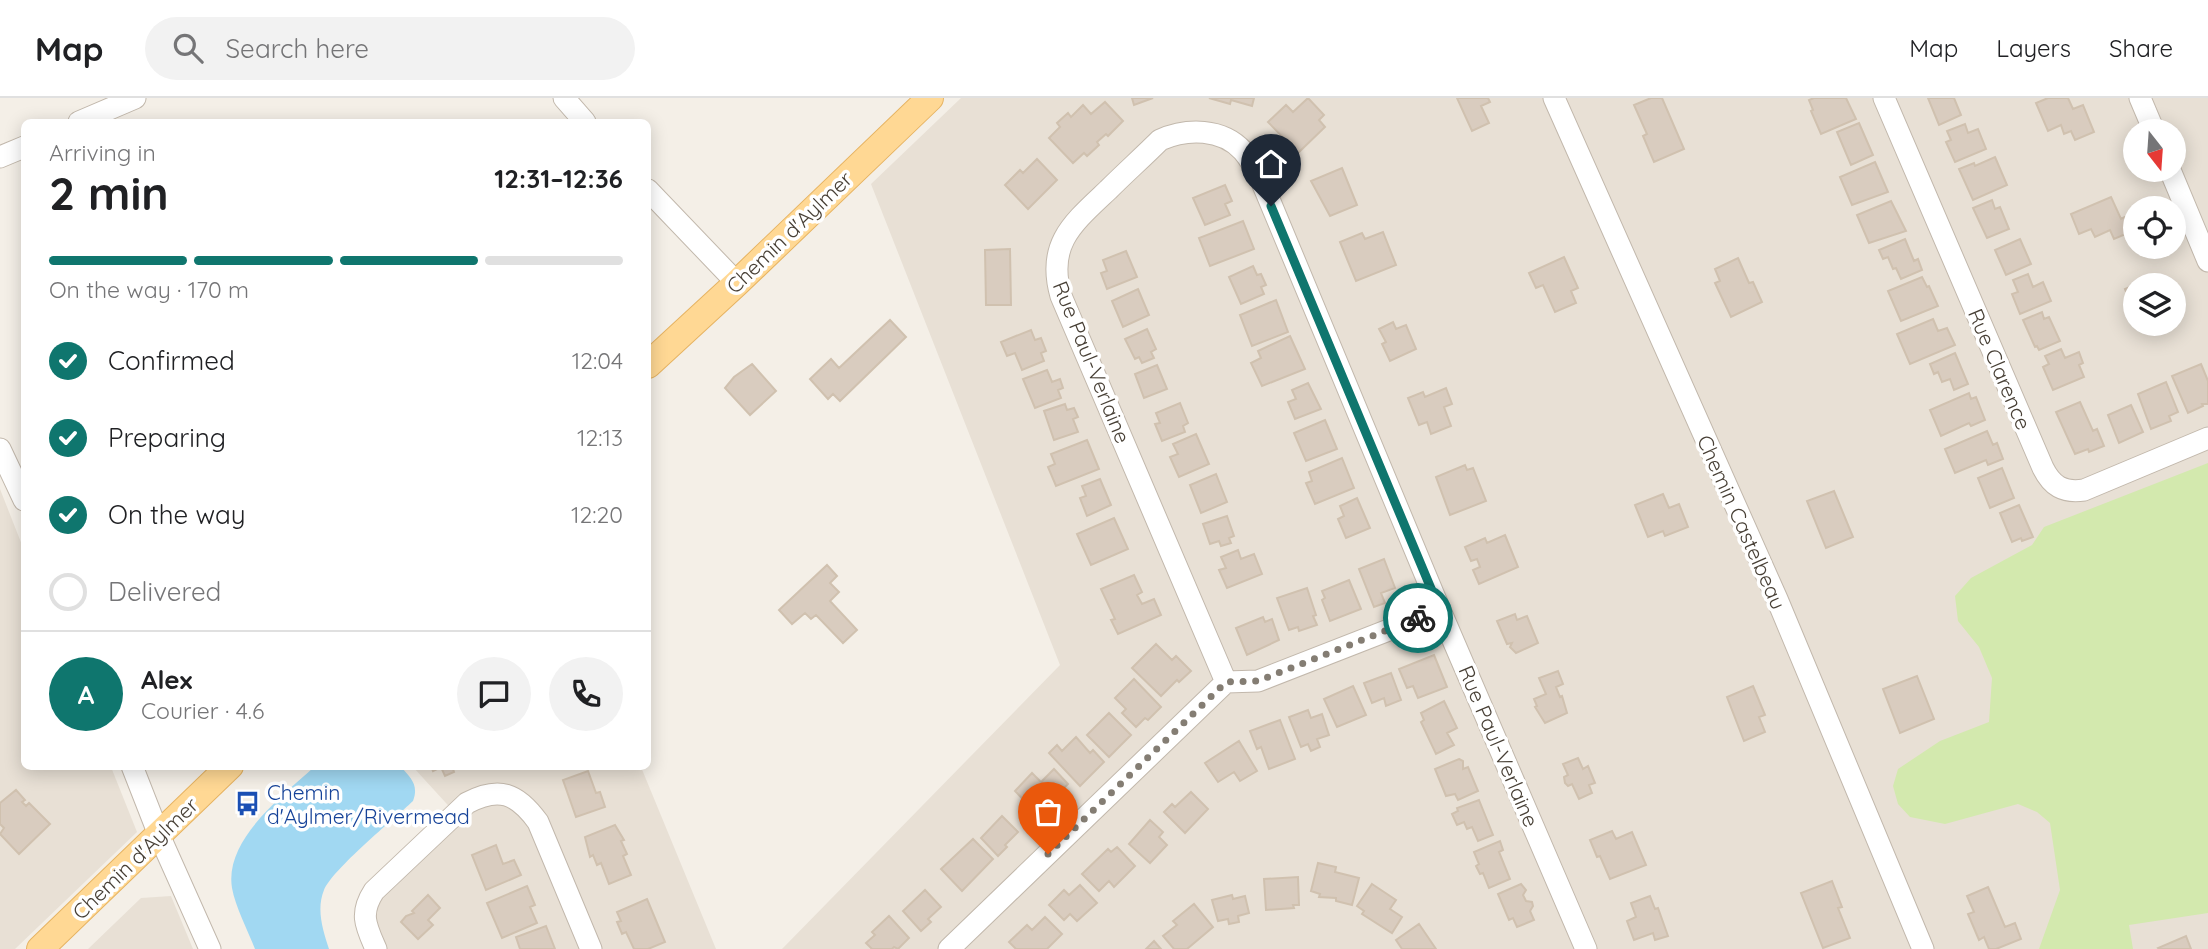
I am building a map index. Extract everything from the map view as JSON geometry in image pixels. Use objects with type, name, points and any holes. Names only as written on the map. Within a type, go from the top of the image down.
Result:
[{"type":"main road","name":"Chemin d'Aylmer","points":[[651,362],[930,98]]},
{"type":"main road","name":"Chemin d'Aylmer","points":[[40,949],[226,770]]},
{"type":"street","points":[[86,119],[135,98]]},
{"type":"street","points":[[564,98],[582,119]]},
{"type":"street","name":"Chemin Castelbeau","points":[[1553,98],[1777,599],[1923,949]]},
{"type":"street","name":"Rue Clarence","points":[[1884,98],[2043,468],[2054,484],[2063,490],[2084,490],[2208,438]]},
{"type":"street","points":[[2140,98],[2149,119]]},
{"type":"street","name":"Rue Paul-Verlaine","points":[[1226,682],[1061,296],[1055,266],[1059,251],[1073,223],[1160,140],[1173,134],[1204,132],[1216,135],[1242,150],[1251,162],[1586,949]]},
{"type":"street","points":[[0,157],[21,148]]},
{"type":"street","points":[[2175,182],[2208,261]]},
{"type":"street","points":[[651,193],[737,283]]},
{"type":"street","points":[[0,449],[21,494]]},
{"type":"street","points":[[949,949],[1226,682],[1258,681],[1440,610]]},
{"type":"street","points":[[134,770],[159,835],[211,949]]},
{"type":"street","points":[[376,949],[364,914],[366,903],[374,891],[467,803],[494,793],[506,794],[516,799],[528,807],[538,822],[591,949]]},
{"type":"shaded area","points":[[961,98],[2208,98],[2208,949],[782,949],[1060,665],[871,184]]},
{"type":"shaded area","points":[[0,489],[21,542],[21,770],[112,770],[137,832],[15,949],[0,949]]},
{"type":"shaded area","points":[[416,770],[642,770],[716,949],[376,949],[366,903],[456,814]]},
{"type":"shaded area","points":[[171,896],[193,949],[88,949],[141,898]]},
{"type":"green space","points":[[2208,463],[2208,913],[2129,925],[2133,949],[2039,949],[2060,890],[2050,823],[2037,812],[2018,804],[1945,824],[1910,817],[1898,804],[1893,786],[1898,769],[1940,741],[1989,722],[1992,678],[1979,647],[1958,621],[1955,596],[1971,578],[2032,545],[2044,527]]},
{"type":"water","points":[[311,770],[404,770],[411,778],[415,795],[413,801],[339,870],[324,890],[320,912],[329,949],[255,949],[239,910],[232,888],[232,870],[237,852],[273,805]]},
{"type":"building","points":[[1132,98],[1153,98],[1134,105]]},
{"type":"building","points":[[1209,98],[1254,98],[1252,106]]},
{"type":"building","points":[[1308,98],[1324,115],[1319,120],[1325,127],[1298,153],[1268,122],[1286,105],[1293,112]]},
{"type":"building","points":[[1457,98],[1488,98],[1490,102],[1481,106],[1489,123],[1472,131]]},
{"type":"building","points":[[1651,98],[1662,98],[1684,149],[1654,162],[1643,136],[1647,134],[1634,105]]},
{"type":"building","points":[[1846,98],[1856,119],[1821,134],[1811,111],[1813,110],[1809,100]]},
{"type":"building","points":[[1928,98],[1954,98],[1961,115],[1939,125]]},
{"type":"building","points":[[2048,98],[2068,98],[2073,109],[2083,105],[2094,132],[2075,140],[2071,131],[2064,134],[2061,125],[2048,131],[2036,103]]},
{"type":"building","points":[[1105,102],[1123,121],[1108,136],[1106,134],[1097,142],[1099,145],[1087,156],[1084,153],[1073,163],[1049,138],[1060,127],[1057,123],[1068,113],[1071,117],[1083,105],[1091,114]]},
{"type":"building","points":[[1859,123],[1873,155],[1851,165],[1837,132]]},
{"type":"building","points":[[1965,124],[1968,133],[1978,129],[1986,149],[1955,162],[1946,142],[1951,140],[1947,131]]},
{"type":"building","points":[[1995,157],[2007,185],[1973,200],[1959,169],[1974,163],[1975,166]]},
{"type":"building","points":[[1037,159],[1057,180],[1028,209],[1005,185],[1020,170],[1023,173]]},
{"type":"building","points":[[1875,162],[1888,192],[1852,205],[1840,177]]},
{"type":"building","points":[[1342,168],[1357,205],[1330,216],[1311,181]]},
{"type":"building","points":[[1225,185],[1232,201],[1225,204],[1230,215],[1205,225],[1193,198]]},
{"type":"building","points":[[2111,197],[2121,219],[2123,218],[2123,235],[2114,239],[2110,230],[2095,237],[2091,229],[2079,234],[2071,214]]},
{"type":"building","points":[[1992,200],[1995,209],[2000,207],[2009,229],[1987,238],[1973,208]]},
{"type":"building","points":[[1891,201],[1906,231],[1869,243],[1857,215]]},
{"type":"building","points":[[1243,221],[1254,249],[1210,266],[1199,238]]},
{"type":"building","points":[[1383,232],[1396,265],[1356,281],[1340,242],[1362,233],[1365,239]]},
{"type":"building","points":[[1905,239],[1914,261],[1918,259],[1922,270],[1901,279],[1888,257],[1883,259],[1879,250]]},
{"type":"building","points":[[2020,239],[2031,264],[2006,275],[1995,250]]},
{"type":"building","points":[[1010,249],[1011,305],[986,305],[985,250]]},
{"type":"building","points":[[1126,251],[1137,277],[1107,289],[1101,273],[1107,271],[1103,260]]},
{"type":"building","points":[[1564,257],[1578,288],[1571,291],[1576,303],[1555,312],[1543,285],[1536,288],[1529,273]]},
{"type":"building","points":[[1738,258],[1749,283],[1753,282],[1762,302],[1731,317],[1715,283],[1720,281],[1715,269]]},
{"type":"building","points":[[1253,266],[1266,285],[1261,287],[1264,294],[1241,304],[1229,277]]},
{"type":"building","points":[[2028,274],[2033,287],[2043,282],[2051,301],[2020,314],[2012,294],[2018,292],[2013,280]]},
{"type":"building","points":[[1922,277],[1938,306],[1901,321],[1888,291]]},
{"type":"building","points":[[1138,289],[1149,315],[1123,327],[1112,301]]},
{"type":"building","points":[[1276,300],[1288,332],[1252,346],[1240,315]]},
{"type":"building","points":[[2042,312],[2044,319],[2049,317],[2060,341],[2039,350],[2035,347],[2023,320]]},
{"type":"building","points":[[1933,319],[1938,331],[1947,328],[1955,345],[1910,364],[1897,334]]},
{"type":"building","points":[[890,320],[906,337],[840,401],[833,394],[828,399],[810,379],[831,359],[839,368]]},
{"type":"building","points":[[1393,322],[1396,329],[1406,325],[1416,349],[1390,361],[1382,344],[1386,342],[1379,329]]},
{"type":"building","points":[[1147,329],[1156,349],[1151,352],[1154,358],[1142,363],[1139,357],[1135,359],[1125,339]]},
{"type":"building","points":[[1031,330],[1035,340],[1041,338],[1046,351],[1041,353],[1044,361],[1022,370],[1015,353],[1007,356],[1001,342]]},
{"type":"building","points":[[1290,336],[1305,369],[1262,386],[1251,363],[1261,358],[1258,351]]},
{"type":"building","points":[[2061,349],[2065,358],[2079,352],[2083,363],[2079,365],[2084,377],[2053,390],[2043,367],[2049,364],[2045,356]]},
{"type":"building","points":[[1955,353],[1968,384],[1954,390],[1950,379],[1942,382],[1938,372],[1934,374],[1930,364]]},
{"type":"building","points":[[752,364],[776,391],[750,415],[725,388],[734,377]]},
{"type":"building","points":[[2201,364],[2208,381],[2208,404],[2202,404],[2203,406],[2188,413],[2172,376]]},
{"type":"building","points":[[1157,365],[1167,389],[1144,398],[1135,374]]},
{"type":"building","points":[[1047,370],[1052,382],[1060,379],[1063,388],[1058,390],[1061,398],[1035,408],[1023,379]]},
{"type":"building","points":[[2166,382],[2178,412],[2169,416],[2171,421],[2151,429],[2138,394]]},
{"type":"building","points":[[1308,383],[1321,409],[1295,419],[1288,402],[1296,399],[1292,390]]},
{"type":"building","points":[[1446,388],[1452,404],[1444,407],[1451,426],[1431,434],[1427,422],[1419,425],[1408,398],[1423,392],[1425,397]]},
{"type":"building","points":[[1969,393],[1971,399],[1976,397],[1985,420],[1971,426],[1969,423],[1941,436],[1930,410]]},
{"type":"building","points":[[2080,402],[2093,431],[2097,429],[2104,446],[2075,454],[2056,412]]},
{"type":"building","points":[[1180,403],[1188,423],[1183,426],[1185,432],[1162,441],[1155,424],[1160,423],[1156,413]]},
{"type":"building","points":[[1065,404],[1067,410],[1074,408],[1078,417],[1073,419],[1078,432],[1054,440],[1044,411]]},
{"type":"building","points":[[2131,405],[2143,432],[2119,443],[2108,415]]},
{"type":"building","points":[[1325,420],[1337,449],[1306,461],[1294,433]]},
{"type":"building","points":[[1987,431],[1993,445],[1997,443],[2003,459],[1988,465],[1986,460],[1955,473],[1945,449]]},
{"type":"building","points":[[1196,434],[1209,464],[1179,477],[1170,457],[1178,454],[1173,444]]},
{"type":"building","points":[[1087,440],[1099,469],[1056,486],[1048,467],[1055,464],[1051,454]]},
{"type":"building","points":[[1342,458],[1354,488],[1315,504],[1306,483],[1312,481],[1309,472]]},
{"type":"building","points":[[1465,465],[1467,470],[1473,468],[1486,501],[1450,515],[1436,477]]},
{"type":"building","points":[[2002,468],[2014,498],[1990,508],[1978,478]]},
{"type":"building","points":[[1216,474],[1227,502],[1201,513],[1190,485]]},
{"type":"building","points":[[1100,479],[1111,505],[1087,516],[1080,498],[1086,496],[1082,486]]},
{"type":"building","points":[[1834,491],[1853,537],[1826,548],[1807,501]]},
{"type":"building","points":[[1663,494],[1669,508],[1679,504],[1688,527],[1665,536],[1663,531],[1648,537],[1635,505]]},
{"type":"building","points":[[1357,498],[1370,528],[1346,538],[1338,519],[1344,516],[1340,506]]},
{"type":"building","points":[[2019,505],[2033,537],[2012,542],[2000,513]]},
{"type":"building","points":[[1227,516],[1234,536],[1229,538],[1231,543],[1221,546],[1219,541],[1210,544],[1203,524]]},
{"type":"building","points":[[1114,518],[1128,549],[1091,565],[1077,534]]},
{"type":"building","points":[[1505,535],[1518,567],[1479,584],[1473,570],[1480,567],[1477,559],[1471,561],[1465,547],[1485,538],[1487,543]]},
{"type":"building","points":[[1238,550],[1241,559],[1254,554],[1262,574],[1227,588],[1219,570],[1226,568],[1221,557]]},
{"type":"building","points":[[1384,559],[1395,588],[1381,593],[1385,603],[1374,607],[1359,569]]},
{"type":"building","points":[[827,565],[837,576],[830,583],[839,592],[830,601],[857,630],[843,643],[816,615],[811,619],[805,613],[792,624],[779,610]]},
{"type":"building","points":[[1134,575],[1142,592],[1137,595],[1142,604],[1154,599],[1161,615],[1118,634],[1111,620],[1115,619],[1101,589]]},
{"type":"building","points":[[1349,580],[1361,609],[1330,621],[1322,600],[1325,598],[1322,591]]},
{"type":"building","points":[[1307,588],[1317,625],[1299,631],[1298,627],[1289,630],[1277,598]]},
{"type":"building","points":[[1515,614],[1517,620],[1527,616],[1538,643],[1516,653],[1510,647],[1512,643],[1507,644],[1497,621]]},
{"type":"building","points":[[1263,617],[1265,622],[1272,619],[1279,640],[1247,655],[1236,628]]},
{"type":"building","points":[[1156,644],[1172,660],[1176,656],[1191,671],[1161,696],[1132,668]]},
{"type":"building","points":[[1434,655],[1447,687],[1418,698],[1413,686],[1407,688],[1399,669]]},
{"type":"building","points":[[1558,671],[1563,684],[1556,687],[1567,713],[1545,723],[1535,707],[1537,706],[1534,699],[1546,694],[1539,678]]},
{"type":"building","points":[[1391,673],[1401,700],[1386,706],[1384,698],[1372,703],[1364,683]]},
{"type":"building","points":[[1917,676],[1934,719],[1900,733],[1883,689]]},
{"type":"building","points":[[1134,679],[1161,707],[1136,727],[1122,713],[1126,709],[1115,698]]},
{"type":"building","points":[[1353,686],[1366,715],[1337,727],[1324,699]]},
{"type":"building","points":[[1753,686],[1765,715],[1759,717],[1765,732],[1744,741],[1727,697]]},
{"type":"building","points":[[1444,701],[1457,728],[1447,733],[1454,745],[1436,754],[1421,722],[1424,720],[1421,713]]},
{"type":"building","points":[[1308,710],[1311,718],[1322,714],[1329,735],[1317,739],[1320,747],[1311,751],[1308,744],[1301,747],[1289,717]]},
{"type":"building","points":[[1109,713],[1131,735],[1109,757],[1087,735]]},
{"type":"building","points":[[1280,720],[1295,759],[1269,769],[1261,747],[1257,749],[1250,731]]},
{"type":"building","points":[[1076,737],[1090,753],[1093,750],[1104,762],[1080,786],[1049,753],[1057,745],[1062,751]]},
{"type":"building","points":[[1239,741],[1257,771],[1240,781],[1234,772],[1218,782],[1205,763]]},
{"type":"building","points":[[1578,758],[1583,769],[1588,766],[1595,783],[1589,785],[1592,793],[1579,799],[1572,784],[1568,786],[1565,783],[1564,777],[1568,775],[1563,764]]},
{"type":"building","points":[[1459,759],[1463,761],[1463,769],[1468,767],[1478,791],[1458,800],[1455,794],[1446,796],[1435,769]]},
{"type":"building","points":[[1054,769],[1068,784],[1044,808],[1040,804],[1034,811],[1015,791],[1032,773],[1041,782]]},
{"type":"building","points":[[442,770],[453,770],[454,772],[445,776]]},
{"type":"building","points":[[588,771],[596,793],[600,792],[605,807],[576,817],[563,780]]},
{"type":"building","points":[[16,790],[25,800],[22,802],[26,806],[29,803],[50,824],[19,854],[0,834],[4,828],[0,824],[0,803]]},
{"type":"building","points":[[1191,792],[1208,809],[1185,833],[1164,812],[1172,804],[1175,807]]},
{"type":"building","points":[[1479,800],[1493,835],[1478,841],[1472,827],[1467,829],[1464,822],[1457,825],[1452,814],[1458,811],[1457,808]]},
{"type":"building","points":[[1002,816],[1018,832],[998,856],[981,838]]},
{"type":"building","points":[[1150,820],[1163,832],[1159,837],[1167,845],[1150,863],[1129,844]]},
{"type":"building","points":[[615,825],[624,840],[621,841],[627,854],[623,856],[631,875],[609,884],[601,863],[597,865],[593,855],[590,857],[585,837]]},
{"type":"building","points":[[1612,831],[1616,839],[1632,832],[1646,865],[1610,879],[1590,840]]},
{"type":"building","points":[[973,839],[993,859],[962,891],[941,869]]},
{"type":"building","points":[[1500,841],[1503,850],[1499,852],[1510,879],[1489,888],[1483,873],[1480,874],[1476,866],[1479,864],[1474,852]]},
{"type":"building","points":[[496,845],[503,864],[514,860],[521,875],[486,890],[472,855]]},
{"type":"building","points":[[1117,847],[1135,866],[1114,887],[1109,881],[1099,891],[1082,874],[1108,849],[1111,852]]},
{"type":"building","points":[[1318,863],[1336,867],[1335,872],[1359,878],[1352,905],[1336,901],[1336,898],[1319,897],[1320,894],[1311,891]]},
{"type":"building","points":[[1298,877],[1299,905],[1293,905],[1294,908],[1266,910],[1264,879]]},
{"type":"building","points":[[1832,881],[1842,907],[1838,908],[1850,938],[1823,948],[1801,893]]},
{"type":"building","points":[[1372,884],[1396,900],[1390,909],[1402,917],[1392,933],[1362,914],[1364,911],[1357,906]]},
{"type":"building","points":[[1521,884],[1526,890],[1523,895],[1526,901],[1532,902],[1530,911],[1534,920],[1517,927],[1513,918],[1509,920],[1498,894]]},
{"type":"building","points":[[1080,885],[1097,903],[1077,921],[1070,914],[1064,920],[1049,905],[1064,890],[1069,895]]},
{"type":"building","points":[[527,886],[535,905],[530,907],[537,923],[502,938],[487,903]]},
{"type":"building","points":[[1988,887],[2005,927],[2015,923],[2021,939],[1996,949],[1989,949],[1984,937],[1979,940],[1968,914],[1974,912],[1967,896]]},
{"type":"building","points":[[925,890],[941,907],[928,919],[931,922],[921,931],[903,911]]},
{"type":"building","points":[[428,895],[440,908],[428,920],[433,925],[418,939],[401,922],[414,913],[412,911]]},
{"type":"building","points":[[1232,895],[1233,899],[1245,896],[1249,913],[1238,916],[1239,922],[1229,924],[1228,919],[1218,921],[1212,900]]},
{"type":"building","points":[[1650,896],[1655,909],[1658,908],[1668,936],[1655,940],[1653,933],[1634,940],[1627,921],[1636,917],[1631,903]]},
{"type":"building","points":[[647,899],[665,942],[648,949],[634,949],[626,932],[622,934],[617,922],[621,921],[617,912]]},
{"type":"building","points":[[1194,904],[1213,927],[1187,949],[1174,949],[1163,936],[1177,925],[1173,921]]},
{"type":"building","points":[[889,916],[909,938],[898,949],[872,949],[866,943],[875,935],[872,932]]},
{"type":"building","points":[[1045,917],[1062,934],[1047,949],[1016,949],[1009,942],[1027,925],[1032,930]]},
{"type":"building","points":[[1419,924],[1436,949],[1402,949],[1396,940]]},
{"type":"building","points":[[546,926],[555,949],[520,949],[516,937]]},
{"type":"building","points":[[2186,936],[2191,949],[2158,948]]},
{"type":"building","points":[[1154,941],[1161,949],[1146,949]]},
{"type":"way so far","points":[[1048,854],[1226,682],[1258,681],[1418,618]]},
{"type":"place","name":"Chemin d'Aylmer/Rivermead","points":[[247,804]]},
{"type":"route","points":[[1271,206],[1440,610],[1418,618]]}]
